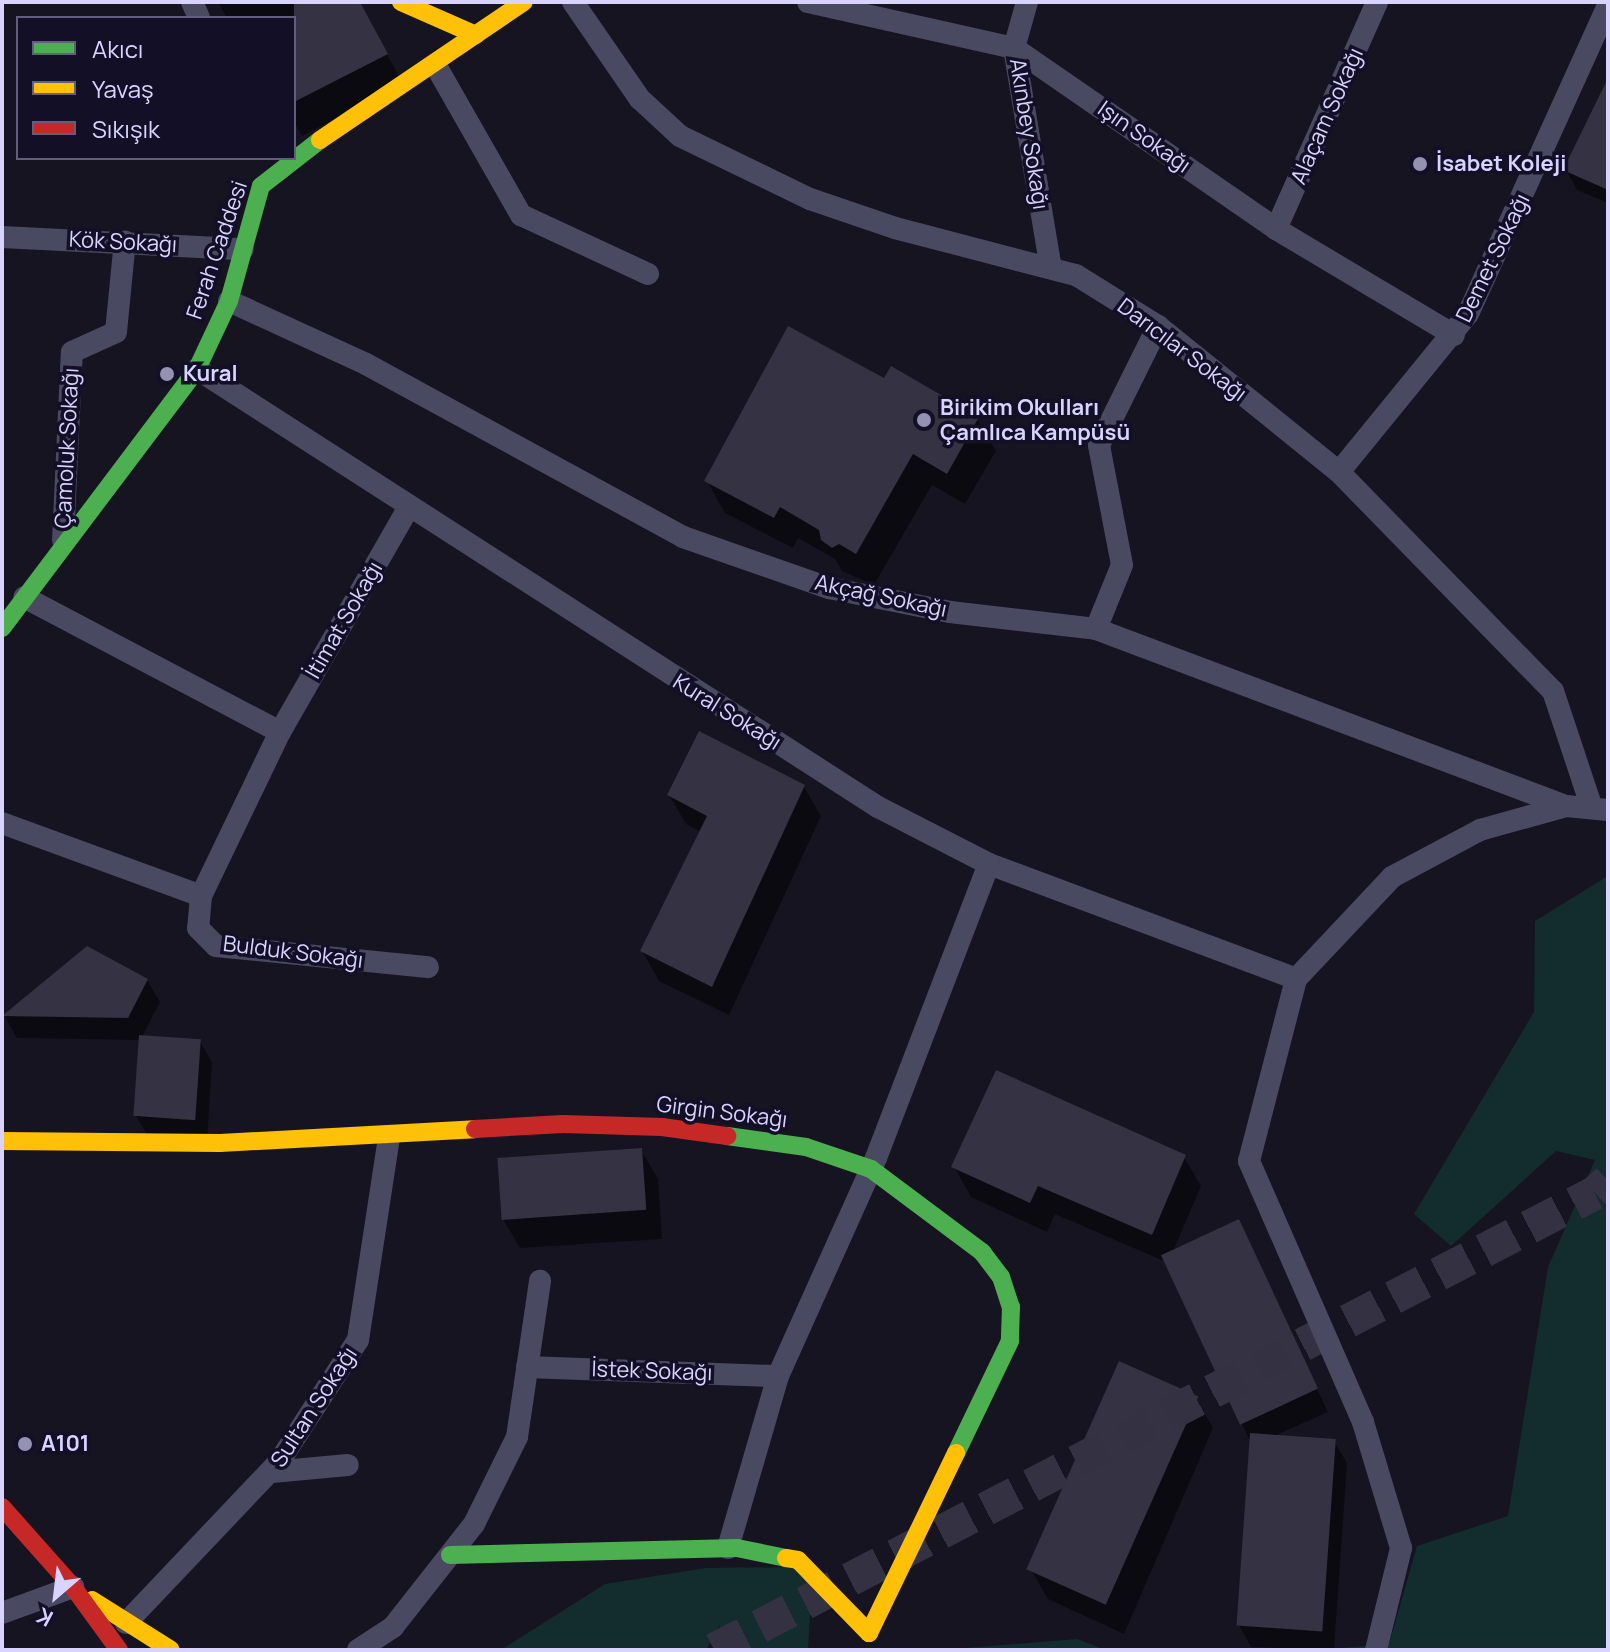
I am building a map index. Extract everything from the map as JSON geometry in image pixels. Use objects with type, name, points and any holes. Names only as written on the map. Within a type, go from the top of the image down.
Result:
[{"type":"street","points":[[401,2],[476,35]]},
{"type":"street","name":"Ferah Caddesi","points":[[296,148],[436,66],[524,2]]},
{"type":"street","name":"Darıcılar Sokağı","points":[[573,2],[640,99],[680,136],[810,199],[895,228],[1076,275],[1158,326],[1339,472],[1553,691],[1600,809]]},
{"type":"street","name":"Işın Sokağı","points":[[808,2],[1014,48],[1276,229],[1454,335]]},
{"type":"street","name":"Akınbey Sokağı","points":[[1027,2],[1014,48],[1051,268]]},
{"type":"street","name":"Alaçam Sokağı","points":[[1276,229],[1377,2]]},
{"type":"street","name":"Demet Sokağı","points":[[1339,472],[1454,335],[1480,294],[1608,5]]},
{"type":"street","points":[[436,66],[521,215],[648,274]]},
{"type":"street","name":"Ferah Caddesi","points":[[2,628],[63,540],[197,369],[229,301],[268,165]]},
{"type":"street","name":"Kök Sokağı","points":[[2,237],[243,249]]},
{"type":"street","name":"Çamoluk Sokağı","points":[[63,540],[72,352],[116,332],[125,241]]},
{"type":"street","name":"Akçağ Sokağı","points":[[229,301],[366,364],[683,537],[829,588],[950,612],[1096,629],[1566,806]]},
{"type":"street","points":[[1096,629],[1122,565],[1099,445],[1158,326]]},
{"type":"street","name":"Kural Sokağı","points":[[197,369],[878,807],[989,864],[1296,979]]},
{"type":"street","name":"İtimat Sokağı","points":[[201,896],[280,732],[409,507]]},
{"type":"street","points":[[24,597],[280,732]]},
{"type":"street","points":[[1376,1650],[1401,1548],[1363,1422],[1249,1161],[1296,979],[1392,877],[1480,830],[1566,806],[1600,809]]},
{"type":"street","points":[[2,823],[201,896]]},
{"type":"street","points":[[450,1555],[728,1548],[778,1376],[871,1169],[989,864]]},
{"type":"street","name":"Bulduk Sokağı","points":[[201,896],[198,928],[216,946],[428,967]]},
{"type":"street","name":"Girgin Sokağı","points":[[2,1141],[220,1143],[389,1137],[563,1124],[662,1127],[806,1147],[871,1169],[982,1252],[1007,1291],[1013,1323],[1010,1341],[869,1633],[798,1560],[728,1548]]},
{"type":"street","name":"Sultan Sokağı","points":[[126,1623],[272,1472],[358,1340],[389,1137]]},
{"type":"street","points":[[358,1650],[393,1627],[474,1524],[517,1437],[540,1281]]},
{"type":"street","name":"İstek Sokağı","points":[[527,1367],[778,1376]]},
{"type":"street","points":[[272,1472],[348,1465]]},
{"type":"street","points":[[2,1507],[73,1587],[119,1650]]},
{"type":"street","points":[[73,1587],[171,1650]]},
{"type":"street","points":[[2,1613],[73,1587]]},
{"type":"green space","points":[[1608,876],[1608,1650],[1318,1650],[1389,1644],[1417,1546],[1508,1516],[1548,1267],[1595,1160],[1556,1151],[1451,1246],[1414,1214],[1534,1012],[1535,921]]},
{"type":"green space","points":[[797,1567],[812,1581],[808,1650],[719,1650],[720,1625],[706,1650],[501,1650],[605,1584],[706,1568]]},
{"type":"green space","points":[[1077,1639],[1106,1650],[940,1650]]},
{"type":"building","points":[[294,2],[361,4],[388,54],[296,101]]},
{"type":"building","points":[[1608,78],[1608,190],[1563,170]]},
{"type":"building","points":[[788,326],[884,378],[891,366],[979,417],[947,474],[913,454],[856,554],[839,544],[832,548],[821,540],[819,530],[780,507],[774,518],[704,481]]},
{"type":"building","points":[[699,731],[805,785],[712,987],[640,951],[707,816],[667,795]]},
{"type":"building","points":[[87,946],[148,979],[128,1018],[2,1016]]},
{"type":"building","points":[[139,1035],[201,1039],[195,1120],[133,1116]]},
{"type":"building","points":[[996,1070],[1186,1155],[1152,1235],[1038,1186],[1030,1203],[951,1167]]},
{"type":"building","points":[[642,1148],[646,1210],[502,1220],[497,1158]]},
{"type":"building","points":[[1239,1219],[1318,1388],[1240,1425],[1161,1255]]},
{"type":"building","points":[[1119,1361],[1198,1396],[1106,1605],[1026,1569]]},
{"type":"building","points":[[1250,1433],[1336,1439],[1322,1632],[1237,1626]]},
{"type":"tunnel","points":[[714,1650],[1595,1193],[1608,1181]]},
{"type":"traffic: fast","points":[[296,159],[320,140]]},
{"type":"traffic: fast","points":[[2,628],[197,369],[229,301],[261,186],[294,160]]},
{"type":"traffic: fast","points":[[727,1136],[806,1147],[871,1169],[982,1252],[1001,1277],[1011,1307],[1010,1341],[956,1453]]},
{"type":"traffic: fast","points":[[450,1555],[737,1548],[786,1558]]},
{"type":"traffic: slow","points":[[401,2],[476,35]]},
{"type":"traffic: slow","points":[[320,140],[524,2]]},
{"type":"traffic: slow","points":[[2,1141],[220,1143],[475,1129]]},
{"type":"traffic: slow","points":[[786,1558],[798,1560],[869,1633],[956,1453]]},
{"type":"traffic: slow","points":[[92,1600],[171,1650]]},
{"type":"traffic: jam","points":[[475,1129],[563,1124],[662,1127],[727,1136]]},
{"type":"traffic: jam","points":[[2,1507],[73,1587],[119,1650]]},
{"type":"place","name":"İsabet Koleji","points":[[1420,164]]},
{"type":"place","name":"Kural","points":[[167,374]]},
{"type":"place","name":"Birikim Okulları Çamlıca Kampüsü","points":[[924,420]]},
{"type":"place","name":"A101","points":[[25,1444]]}]
